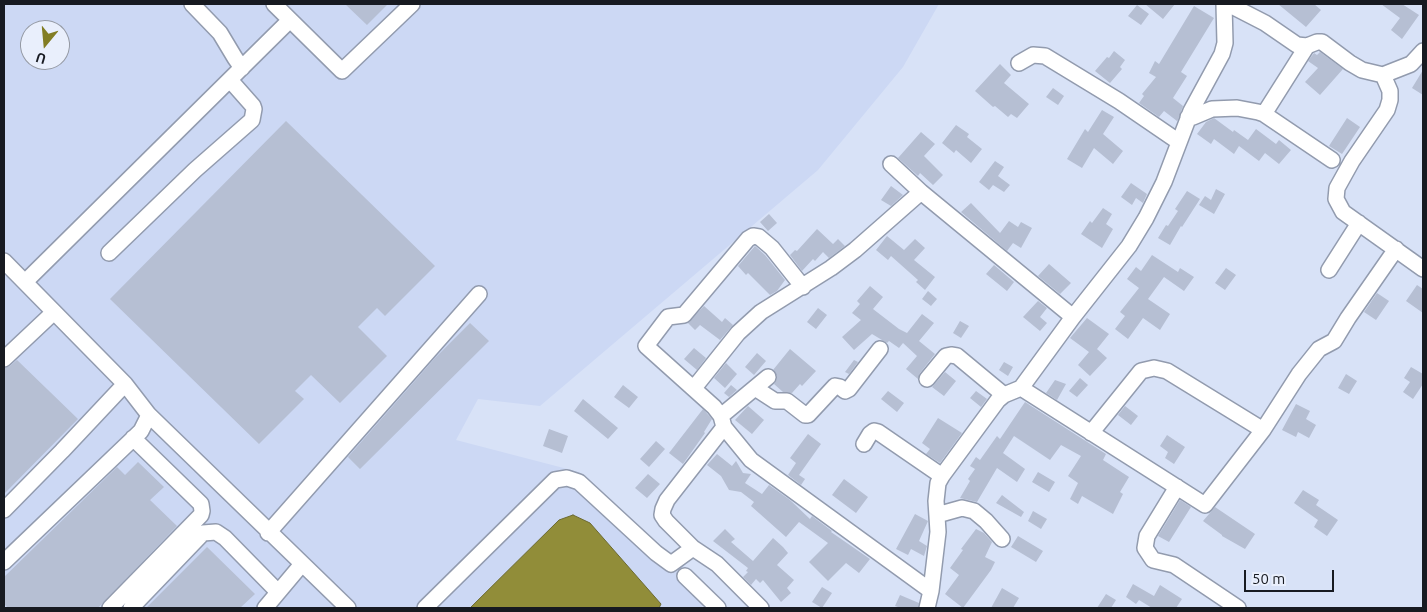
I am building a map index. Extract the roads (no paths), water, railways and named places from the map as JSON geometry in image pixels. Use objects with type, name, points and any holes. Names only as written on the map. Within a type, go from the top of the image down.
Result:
[{"type":"street","points":[[192,4],[220,33],[242,68]]},
{"type":"street","points":[[274,4],[342,71],[412,4]]},
{"type":"street","points":[[927,608],[931,591],[938,532],[936,501],[938,483],[1004,395],[1020,388],[1129,246],[1146,218],[1164,182],[1188,117],[1222,54],[1225,43],[1224,4]]},
{"type":"street","points":[[1228,4],[1265,23],[1297,45],[1307,46],[1322,42],[1362,70],[1383,75],[1411,64],[1423,51]]},
{"type":"street","points":[[25,282],[290,20]]},
{"type":"street","points":[[1264,114],[1307,46]]},
{"type":"street","points":[[1019,63],[1033,55],[1045,56],[1119,101],[1179,142]]},
{"type":"street","points":[[1383,75],[1390,91],[1387,110],[1352,161],[1336,194],[1337,202],[1341,209],[1423,269]]},
{"type":"street","points":[[109,253],[195,170],[252,120],[253,106],[230,80]]},
{"type":"street","points":[[1188,117],[1212,108],[1249,109],[1264,114],[1332,160]]},
{"type":"street","points":[[892,164],[920,192],[1073,317]]},
{"type":"street","points":[[694,388],[738,333],[762,312],[803,287],[855,250],[920,192]]},
{"type":"street","points":[[1329,270],[1359,223]]},
{"type":"street","points":[[803,287],[764,240],[753,236],[748,239],[684,314],[681,316],[668,316],[646,346],[708,400],[751,460],[931,591]]},
{"type":"street","points":[[1020,388],[1205,505],[1263,430],[1299,374],[1319,349],[1334,341],[1396,249]]},
{"type":"street","points":[[4,261],[125,384],[149,415],[268,533],[348,608]]},
{"type":"street","points":[[268,533],[478,294]]},
{"type":"street","points":[[4,360],[54,312]]},
{"type":"street","points":[[755,388],[775,401],[787,401],[808,416],[835,386],[845,391],[850,389],[880,349]]},
{"type":"street","points":[[927,379],[946,356],[957,356],[1004,395]]},
{"type":"street","points":[[1091,434],[1141,371],[1154,368],[1167,371],[1263,430]]},
{"type":"street","points":[[759,608],[717,564],[693,548],[662,515],[667,500],[722,422],[768,377]]},
{"type":"street","points":[[4,510],[125,384]]},
{"type":"street","points":[[4,562],[141,431],[149,415]]},
{"type":"street","points":[[864,444],[870,434],[874,431],[878,432],[942,476]]},
{"type":"street","points":[[110,608],[201,515],[202,511],[201,504],[134,438]]},
{"type":"street","points":[[426,608],[555,480],[567,478],[579,482],[656,553],[671,564],[693,548]]},
{"type":"street","points":[[1178,487],[1148,536],[1144,548],[1153,560],[1174,565],[1238,608]]},
{"type":"street","points":[[937,515],[962,508],[974,511],[1002,538]]},
{"type":"street","points":[[131,608],[203,533],[216,532],[225,538],[278,592]]},
{"type":"street","points":[[265,608],[302,564]]},
{"type":"street","points":[[685,576],[718,608]]}]
